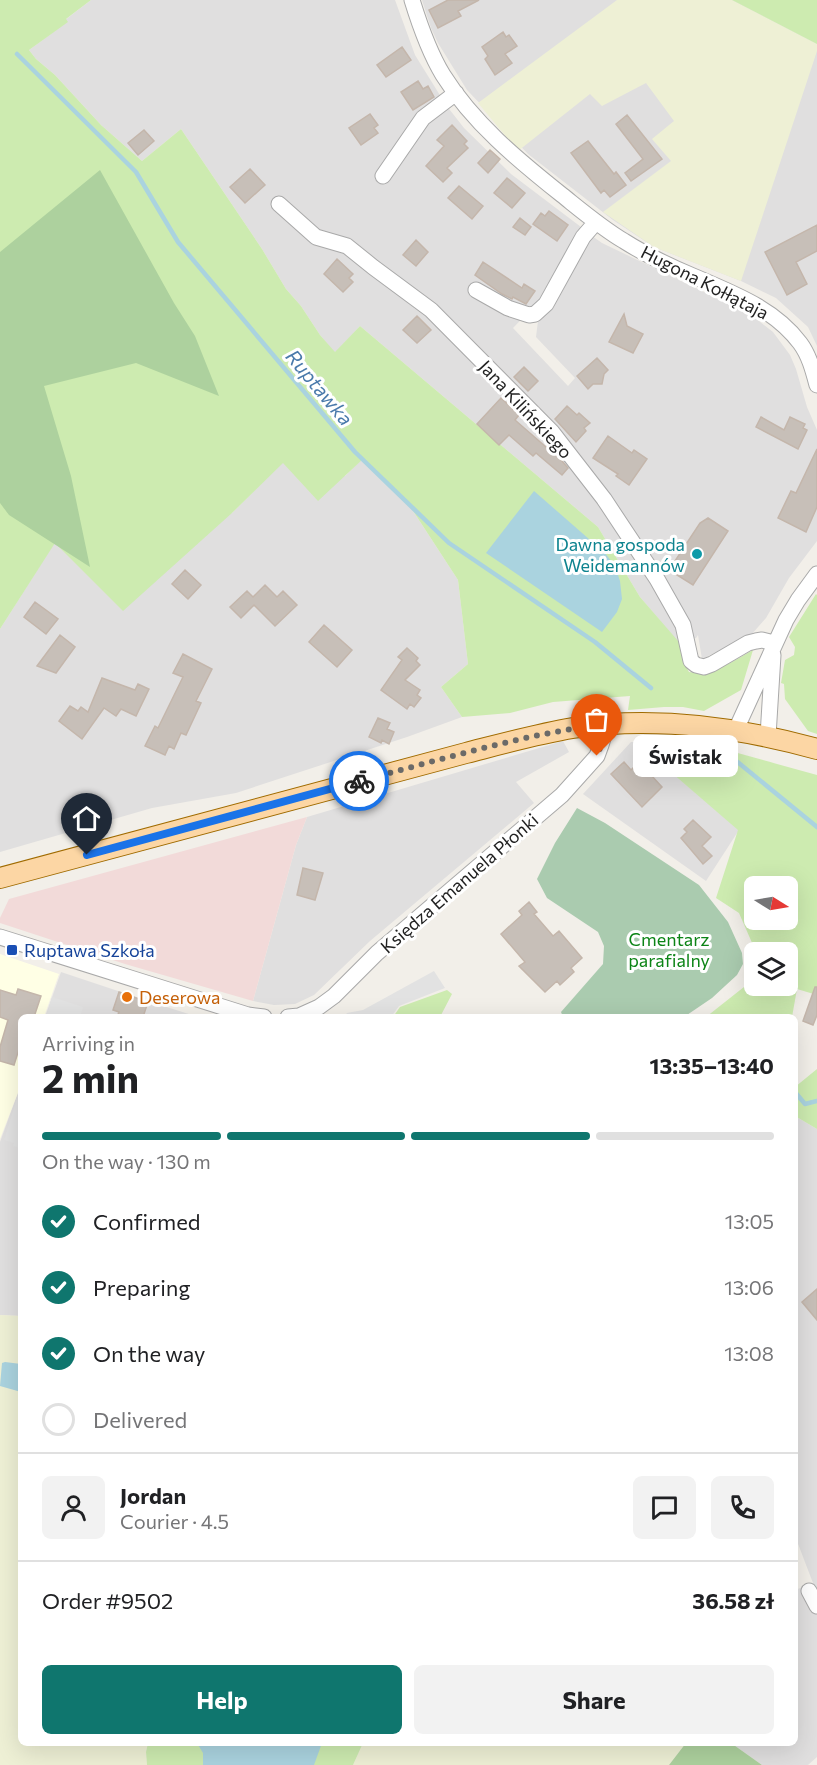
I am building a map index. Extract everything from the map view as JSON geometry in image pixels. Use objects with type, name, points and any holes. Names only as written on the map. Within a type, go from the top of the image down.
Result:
[{"type":"main road","points":[[0,878],[512,741],[558,731],[607,724],[668,723],[768,736],[817,749]]},
{"type":"street","name":"Hugona Kołłątaja","points":[[412,0],[422,34],[443,74],[462,103],[489,132],[528,168],[596,222],[624,241],[657,260],[744,298],[771,314],[789,329],[801,344],[810,360],[817,385]]},
{"type":"street","points":[[383,176],[423,118],[456,93]]},
{"type":"street","name":"Jana Kilińskiego","points":[[279,204],[316,237],[347,246],[431,310],[552,432],[604,499],[662,588],[683,625],[691,661],[704,667],[748,643],[762,640],[774,643]]},
{"type":"street","points":[[476,290],[508,308],[529,315],[535,314],[546,304],[583,237],[596,222]]},
{"type":"street","points":[[737,731],[774,643],[798,600],[817,574]]},
{"type":"street","points":[[768,736],[774,643]]},
{"type":"street","name":"Księdza Emanuela Płonki","points":[[303,1014],[319,1007],[334,996],[377,953],[562,795],[597,756],[607,724]]},
{"type":"street","points":[[0,937],[245,1014]]},
{"type":"street","points":[[808,1591],[817,1606]]},
{"type":"shaded area","points":[[91,0],[395,0],[415,55],[446,105],[464,128],[511,174],[581,227],[546,294],[513,328],[568,386],[575,378],[536,337],[538,321],[556,300],[592,236],[602,243],[750,314],[773,332],[790,355],[817,430],[817,541],[789,578],[766,618],[751,635],[702,659],[698,635],[696,638],[679,643],[640,597],[598,527],[360,326],[335,353],[286,289],[262,249],[181,129],[142,161],[101,125],[29,50],[67,22],[65,20]]},
{"type":"shaded area","points":[[422,0],[732,0],[817,44],[817,346],[808,327],[776,298],[741,281],[654,247],[613,220],[528,154],[467,90],[438,43]]},
{"type":"shaded area","points":[[617,0],[732,0],[817,44],[817,51],[741,281],[654,247],[603,212],[671,161],[652,139],[674,121],[646,83],[602,106],[590,94],[518,151],[478,103]]},
{"type":"shaded area","points":[[363,458],[404,497],[458,580],[468,664],[441,687],[462,717],[236,793],[152,808],[0,852],[0,629],[55,542],[232,513],[283,462],[345,476]]},
{"type":"shaded area","points":[[563,741],[569,752],[516,782],[534,803],[370,941],[314,995],[295,1004],[274,1005],[253,1001],[296,845],[307,817]]},
{"type":"shaded area","points":[[631,742],[636,742],[739,830],[706,881],[583,794]]},
{"type":"shaded area","points":[[307,817],[296,845],[253,1001],[125,964],[0,923],[9,899]]},
{"type":"shaded area","points":[[0,954],[59,974],[45,1014],[18,1014],[18,1093],[0,1139]]},
{"type":"shaded area","points":[[434,971],[445,988],[399,1006],[393,1014],[346,1014],[363,1010]]},
{"type":"shaded area","points":[[61,972],[189,1014],[46,1014]]},
{"type":"shaded area","points":[[52,997],[83,1007],[81,1014],[47,1014]]},
{"type":"shaded area","points":[[18,1092],[18,1316],[0,1315],[0,1142]]},
{"type":"shaded area","points":[[18,1099],[18,1147],[13,1146],[14,1143],[4,1140]]},
{"type":"shaded area","points":[[798,1118],[817,1129],[817,1757],[808,1765],[762,1765],[735,1746],[798,1746],[798,1589],[813,1583],[798,1544]]},
{"type":"shaded area","points":[[0,1315],[18,1316],[18,1746],[147,1746],[147,1765],[0,1765]]},
{"type":"shaded area","points":[[362,1746],[684,1746],[669,1765],[353,1765]]},
{"type":"green space","points":[[0,0],[91,0],[66,19],[68,22],[29,50],[36,59],[55,75],[101,125],[142,161],[181,129],[262,249],[286,289],[335,352],[360,326],[598,527],[640,597],[679,642],[684,641],[686,666],[689,672],[715,670],[753,650],[741,690],[704,711],[683,707],[628,710],[630,696],[553,702],[510,713],[462,717],[441,687],[468,664],[458,580],[404,497],[363,459],[318,501],[283,463],[232,513],[123,611],[55,543],[0,629]]},
{"type":"green space","points":[[732,0],[817,0],[817,44]]},
{"type":"green space","points":[[100,170],[174,303],[195,336],[219,396],[136,363],[44,386],[71,476],[90,567],[9,515],[0,503],[0,252]]},
{"type":"green space","points":[[816,594],[817,734],[808,731],[785,699],[784,684],[781,683],[785,660],[794,655],[795,647],[789,637]]},
{"type":"green space","points":[[691,741],[817,775],[817,995],[798,989],[798,942],[752,942],[746,930],[798,930],[798,876],[744,876],[744,924],[739,913],[716,898],[738,830],[636,742]]},
{"type":"green space","name":"Cmentarz parafialny","points":[[577,808],[605,823],[699,885],[728,922],[742,953],[743,964],[737,975],[712,998],[688,1014],[562,1014],[561,1012],[603,964],[604,946],[598,932],[547,898],[537,879],[555,843]]},
{"type":"green space","points":[[744,987],[744,996],[796,996],[793,1014],[710,1014]]},
{"type":"green space","points":[[447,990],[452,994],[442,1014],[395,1014],[400,1007]]},
{"type":"green space","points":[[817,1069],[817,1129],[798,1118],[798,1085]]},
{"type":"green space","points":[[147,1746],[362,1746],[353,1765],[147,1765]]},
{"type":"green space","points":[[684,1746],[735,1746],[762,1765],[669,1765]]},
{"type":"water","points":[[534,491],[605,553],[615,566],[622,599],[617,612],[602,632],[486,553]]},
{"type":"water","points":[[2,1363],[18,1364],[18,1391],[0,1386]]},
{"type":"water","points":[[199,1746],[321,1746],[314,1765],[203,1765],[203,1753]]},
{"type":"building","points":[[448,0],[479,0],[458,11],[461,16],[438,28],[429,10]]},
{"type":"building","points":[[503,32],[506,37],[509,35],[517,46],[505,54],[512,63],[495,75],[485,59],[488,56],[482,47]]},
{"type":"building","points":[[402,47],[411,60],[386,77],[377,65]]},
{"type":"building","points":[[418,81],[423,89],[428,86],[434,97],[413,110],[401,92]]},
{"type":"building","points":[[370,114],[378,125],[374,128],[378,133],[361,145],[349,128]]},
{"type":"building","points":[[627,115],[662,159],[631,181],[625,173],[643,159],[616,124]]},
{"type":"building","points":[[452,125],[467,141],[464,144],[468,148],[447,168],[452,173],[443,182],[426,166],[444,146],[437,140]]},
{"type":"building","points":[[144,130],[154,141],[138,155],[128,143]]},
{"type":"building","points":[[588,141],[614,174],[616,172],[626,185],[610,197],[604,190],[601,193],[571,153]]},
{"type":"building","points":[[490,150],[500,159],[488,173],[478,163]]},
{"type":"building","points":[[250,169],[265,185],[245,203],[230,187]]},
{"type":"building","points":[[507,178],[525,193],[512,208],[494,193]]},
{"type":"building","points":[[459,186],[483,206],[472,219],[448,198]]},
{"type":"building","points":[[549,211],[568,225],[557,241],[533,224],[541,213],[545,216]]},
{"type":"building","points":[[520,218],[531,227],[525,235],[513,227]]},
{"type":"building","points":[[817,225],[817,251],[796,262],[807,284],[787,295],[765,252]]},
{"type":"building","points":[[416,240],[428,252],[416,266],[403,255]]},
{"type":"building","points":[[337,259],[353,274],[349,278],[353,282],[343,292],[324,274]]},
{"type":"building","points":[[483,262],[522,288],[524,284],[535,291],[526,304],[502,294],[475,275]]},
{"type":"building","points":[[624,314],[627,326],[643,334],[633,353],[609,342]]},
{"type":"building","points":[[417,316],[431,330],[417,343],[403,330]]},
{"type":"building","points":[[597,358],[608,370],[604,374],[602,384],[593,384],[588,389],[577,376]]},
{"type":"building","points":[[524,367],[538,381],[528,391],[514,377]]},
{"type":"building","points":[[501,398],[519,415],[515,420],[568,468],[562,475],[536,453],[533,456],[509,435],[499,445],[477,424]]},
{"type":"building","points":[[567,406],[590,423],[584,428],[586,431],[576,442],[555,419]]},
{"type":"building","points":[[761,417],[784,430],[790,417],[805,424],[803,428],[807,430],[798,449],[756,427]]},
{"type":"building","points":[[608,436],[632,453],[634,450],[647,459],[629,485],[616,476],[618,474],[593,458]]},
{"type":"building","points":[[817,449],[817,507],[806,532],[778,518],[791,491],[796,493]]},
{"type":"building","name":"Dawna gospoda Weidemannów","points":[[708,518],[728,531],[693,585],[669,570],[700,523]]},
{"type":"building","points":[[185,570],[201,585],[188,599],[172,584]]},
{"type":"building","points":[[265,585],[277,597],[283,591],[297,605],[275,626],[254,605],[241,618],[230,607],[247,591],[253,597]]},
{"type":"building","points":[[35,602],[58,619],[46,634],[24,617]]},
{"type":"building","points":[[324,625],[352,650],[337,667],[309,642]]},
{"type":"building","points":[[60,635],[75,647],[56,673],[37,666]]},
{"type":"building","points":[[407,648],[418,658],[416,661],[420,665],[405,680],[420,690],[417,695],[421,698],[414,707],[410,704],[407,709],[381,690],[402,660],[398,657]]},
{"type":"building","points":[[183,654],[212,669],[196,701],[201,703],[186,735],[181,733],[174,749],[169,746],[165,755],[145,746],[155,726],[158,728],[183,677],[173,673]]},
{"type":"building","points":[[102,678],[135,690],[138,684],[149,689],[136,716],[121,709],[116,716],[104,708],[82,739],[59,721],[70,706],[78,711],[81,707],[88,712]]},
{"type":"building","points":[[378,718],[390,723],[387,729],[394,732],[389,744],[369,737]]},
{"type":"building","points":[[624,762],[631,770],[639,762],[662,787],[642,807],[611,774]]},
{"type":"building","points":[[693,820],[711,837],[702,846],[712,856],[703,864],[681,838],[687,832],[684,829]]},
{"type":"building","points":[[303,868],[323,873],[315,900],[297,895]]},
{"type":"building","points":[[529,902],[537,912],[534,914],[553,936],[559,931],[582,958],[571,968],[574,972],[560,985],[557,981],[545,992],[519,966],[525,962],[501,934],[522,915],[519,911]]},
{"type":"building","points":[[815,987],[817,987],[817,1015],[813,1025],[803,1021]]},
{"type":"building","points":[[18,989],[41,996],[35,1014],[18,1014],[18,1052],[14,1065],[0,1061],[0,1047],[8,1020],[0,1017],[0,990],[16,995]]},
{"type":"building","points":[[119,992],[148,1002],[144,1014],[118,1014],[119,1012],[113,1010]]},
{"type":"building","points":[[817,1289],[817,1320],[802,1302]]},
{"type":"waterway","name":"Ruptawka","points":[[17,54],[136,172],[178,242],[355,452],[449,543],[595,642],[651,688]]},
{"type":"waterway","name":"Ruptawka","points":[[718,746],[817,827]]},
{"type":"waterway","points":[[798,1096],[805,1104],[817,1101]]},
{"type":"way so far","points":[[359,781],[512,741],[607,724],[597,756]]},
{"type":"place","name":"Dawna gospoda Weidemannów","points":[[697,554]]},
{"type":"place","name":"Świstak","points":[[597,756]]},
{"type":"place","name":"Ruptawa Szkoła","points":[[12,950]]},
{"type":"place","name":"Deserowa","points":[[127,997]]},
{"type":"route","points":[[87,855],[359,781]]}]
